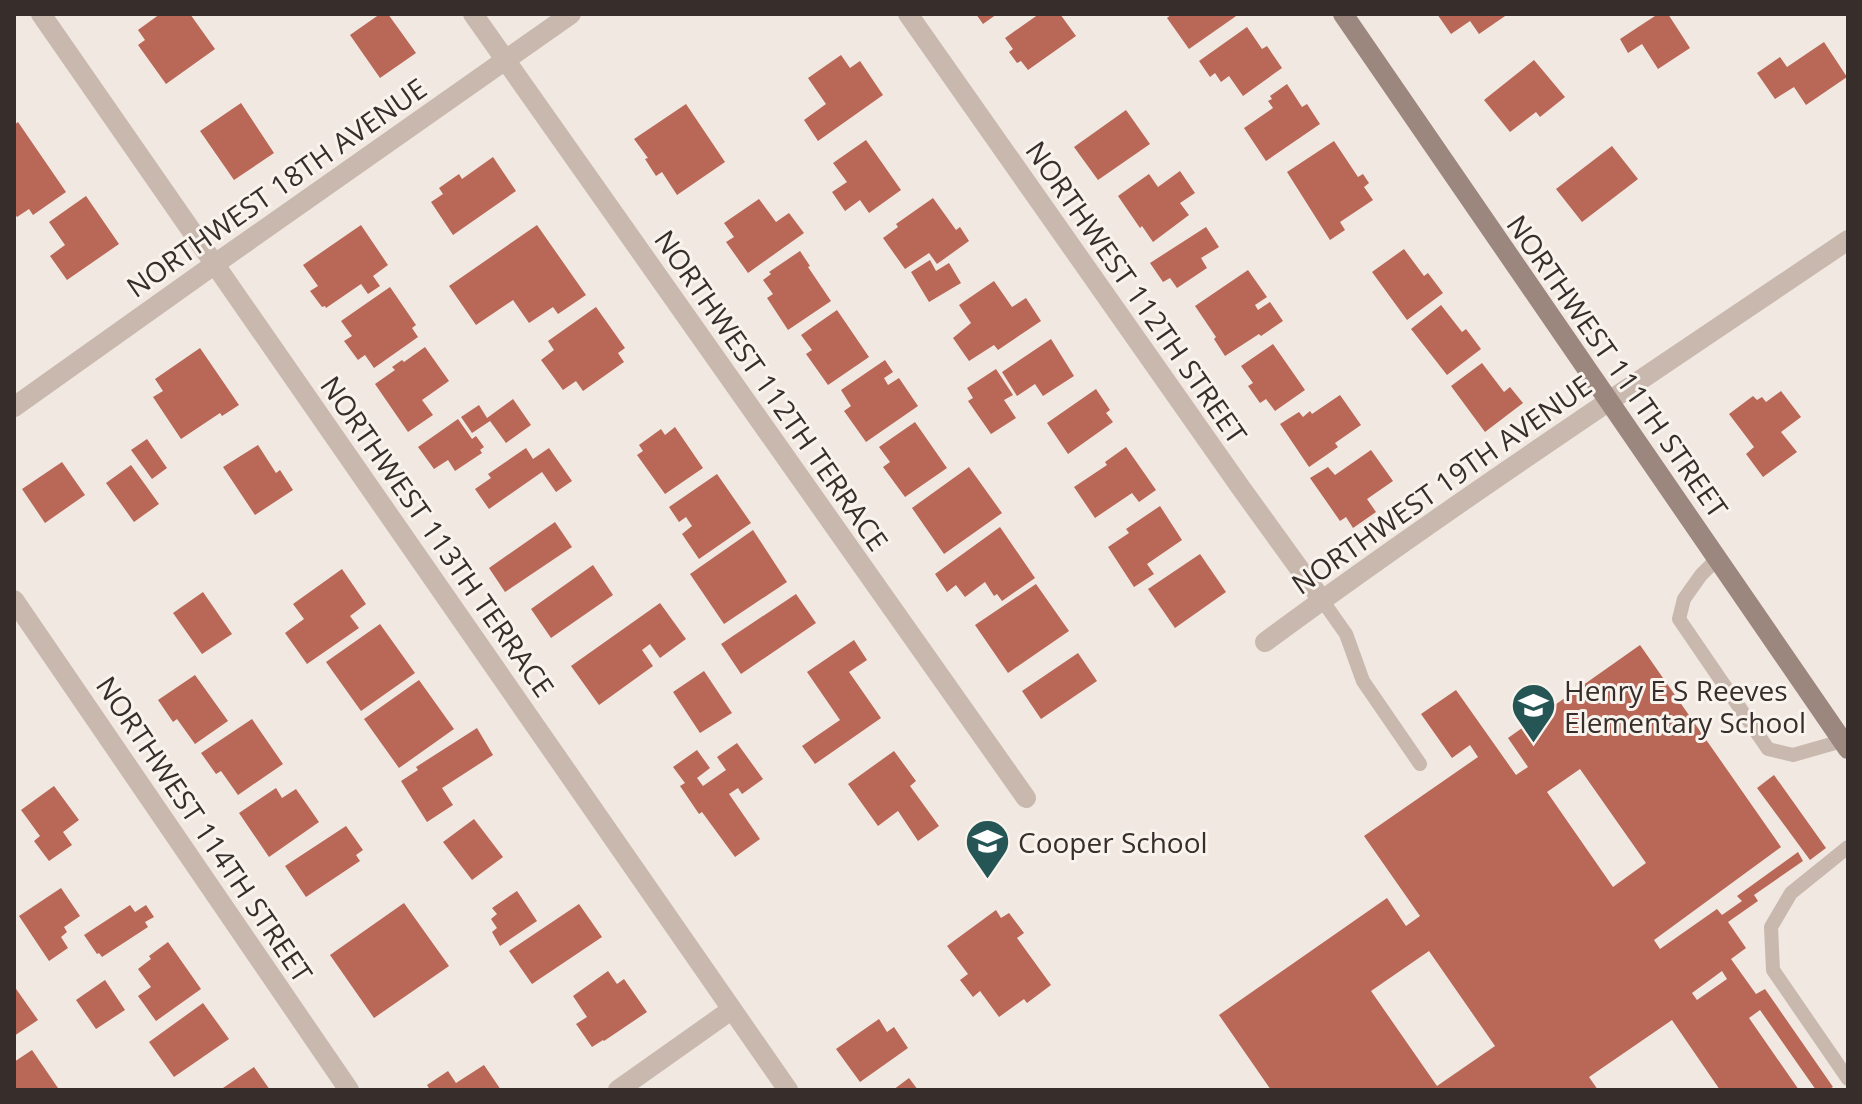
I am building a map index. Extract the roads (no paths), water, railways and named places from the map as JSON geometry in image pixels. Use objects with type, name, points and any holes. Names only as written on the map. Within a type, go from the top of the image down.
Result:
[{"type":"street","name":"NORTHWEST 113TH TERRACE","points":[[41,14],[788,1090]]},
{"type":"street","name":"NORTHWEST 112TH TERRACE","points":[[473,14],[1026,798]]},
{"type":"street","name":"NORTHWEST 18TH AVENUE","points":[[14,407],[571,14]]},
{"type":"street","name":"NORTHWEST 112TH STREET","points":[[908,14],[1322,600]]},
{"type":"street","name":"NORTHWEST 111TH STREET","points":[[1343,14],[1845,745]]},
{"type":"street","name":"NORTHWEST 19TH AVENUE","points":[[1265,642],[1848,240]]},
{"type":"street","name":"NORTHWEST 114TH STREET","points":[[14,600],[349,1090]]},
{"type":"street","points":[[618,1090],[731,1010]]},
{"type":"lane","points":[[1717,559],[1684,599],[1679,619],[1750,724],[1768,749],[1793,755],[1845,745]]},
{"type":"lane","points":[[1322,600],[1346,634],[1363,681],[1420,764]]},
{"type":"lane","points":[[1848,847],[1791,893],[1771,927],[1773,970],[1848,1079]]},
{"type":"place","name":"Henry E S Reeves Elementary School","points":[[1533,745]]},
{"type":"place","name":"Cooper School","points":[[987,881]]}]
